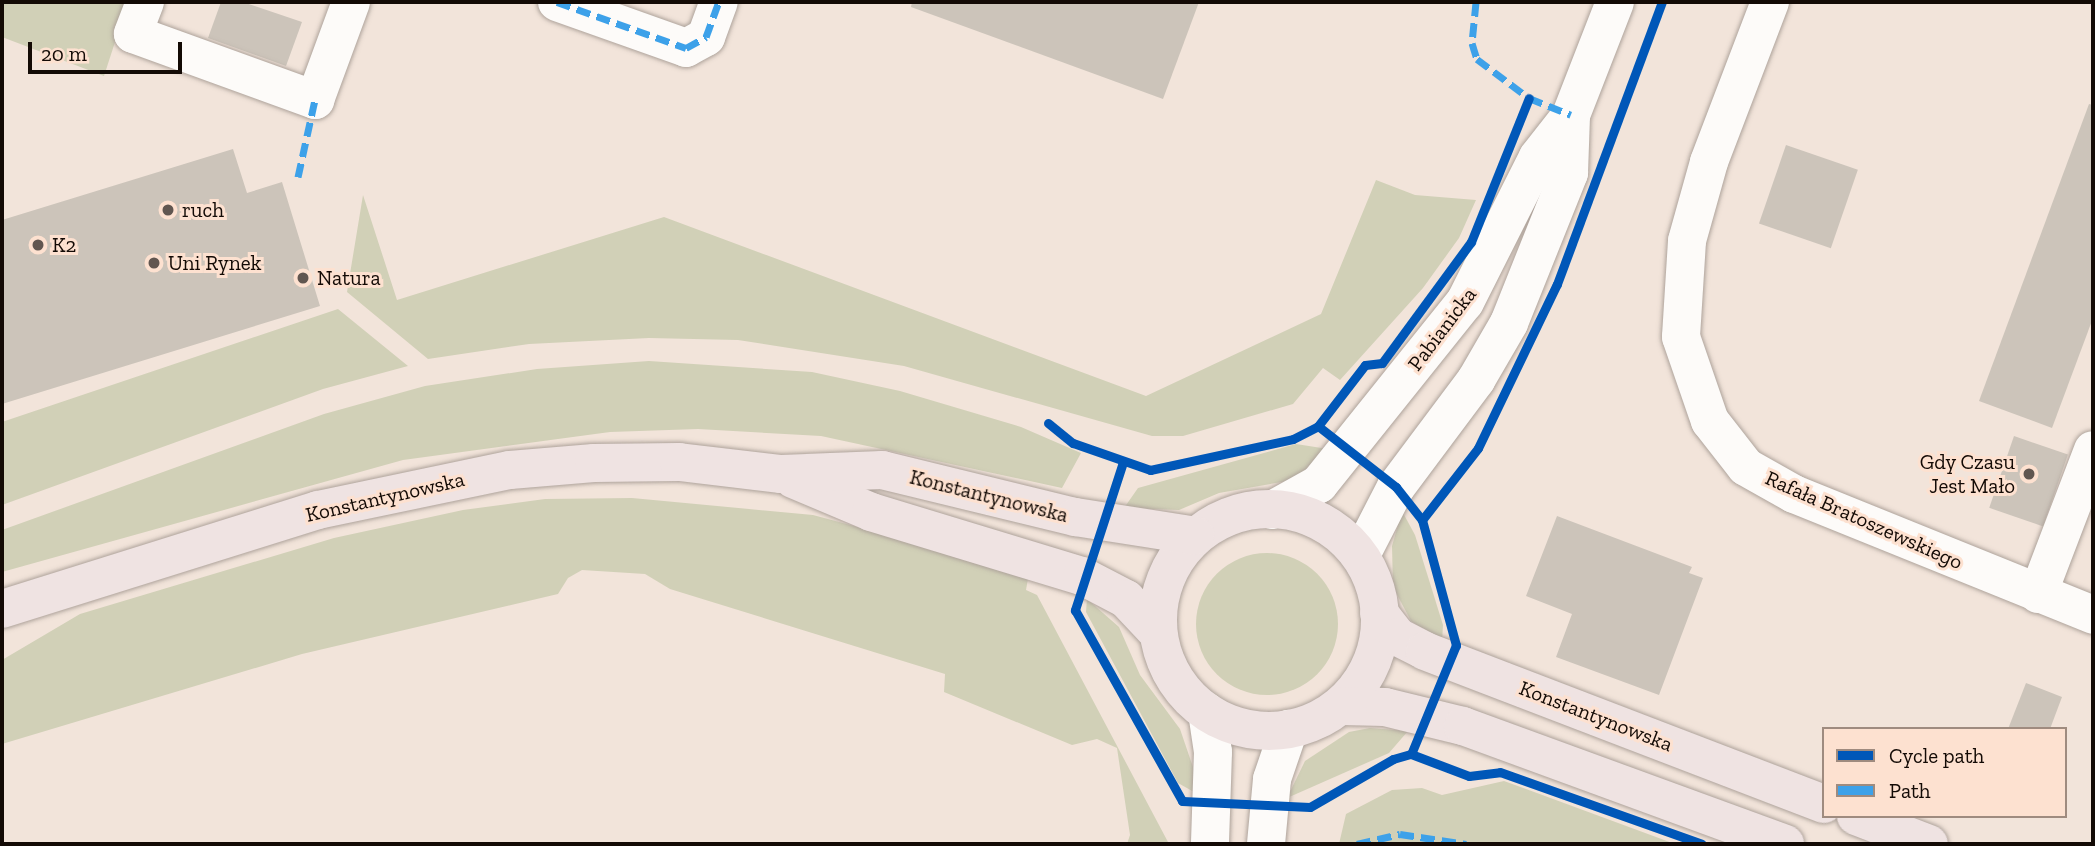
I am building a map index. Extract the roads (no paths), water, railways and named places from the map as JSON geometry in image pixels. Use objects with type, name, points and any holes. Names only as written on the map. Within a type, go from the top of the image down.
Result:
[{"type":"main road","name":"Konstantynowska","points":[[2,609],[318,510],[510,470],[679,462],[781,474],[882,470],[1075,517],[1196,536]]},
{"type":"main road","name":"Konstantynowska","points":[[781,474],[871,512],[1082,576],[1126,599],[1156,631]]},
{"type":"main road","points":[[1272,510],[1298,512],[1322,522],[1361,555],[1379,613],[1373,659],[1342,706],[1326,718],[1289,729],[1237,725],[1208,712],[1179,686],[1156,631],[1163,579],[1196,536],[1224,520],[1272,510]]},
{"type":"main road","name":"Konstantynowska","points":[[1379,613],[1398,637],[1425,651],[1822,803]]},
{"type":"main road","points":[[1342,706],[1385,707],[1463,726],[1785,844]]},
{"type":"main road","points":[[1861,818],[1929,844]]},
{"type":"street","points":[[145,2],[133,34],[315,100],[351,2]]},
{"type":"street","points":[[556,2],[687,48],[706,37],[719,2]]},
{"type":"street","name":"Pabianicka","points":[[1272,510],[1319,484],[1465,302],[1497,248],[1538,157],[1571,115],[1615,2]]},
{"type":"street","name":"Rafała Bratoszewskiego","points":[[1770,2],[1709,162],[1687,241],[1681,337],[1710,421],[1746,467],[1794,494],[2093,615]]},
{"type":"street","name":"Pabianicka","points":[[1361,555],[1396,487],[1476,380],[1508,323],[1569,173],[1571,115]]},
{"type":"street","points":[[2038,594],[2093,450]]},
{"type":"street","points":[[1208,712],[1213,752],[1210,844]]},
{"type":"street","points":[[1266,844],[1272,779],[1289,729]]},
{"type":"place","name":"ruch","points":[[168,210]]},
{"type":"place","name":"K2","points":[[38,245]]},
{"type":"place","name":"Uni Rynek","points":[[154,263]]},
{"type":"place","name":"Natura","points":[[303,278]]},
{"type":"place","name":"Gdy Czasu Jest Mało","points":[[2029,474]]}]
